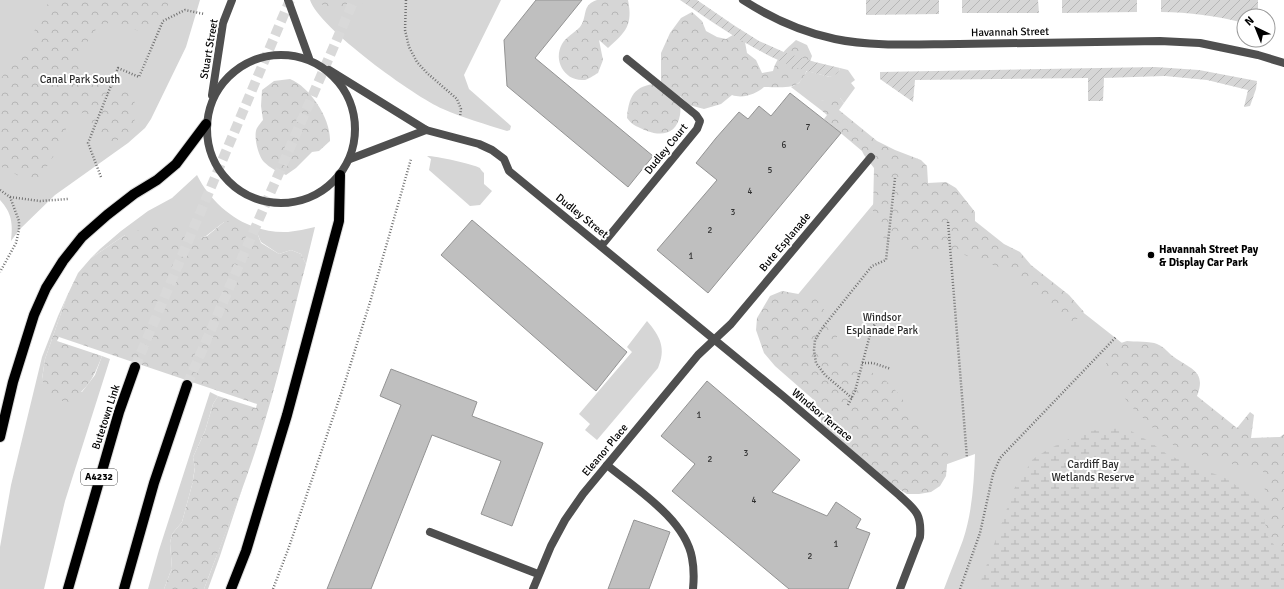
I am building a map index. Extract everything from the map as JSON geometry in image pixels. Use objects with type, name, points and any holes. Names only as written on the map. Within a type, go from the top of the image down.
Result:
[{"type":"main road","points":[[0,437],[13,382],[34,315],[46,288],[63,261],[82,237],[107,214],[134,194],[157,180],[176,164],[206,124]]},
{"type":"main road","points":[[231,589],[246,551],[287,415],[339,221],[340,175]]},
{"type":"main road","name":"Butetown Link","points":[[68,589],[119,412],[135,367]]},
{"type":"main road","points":[[124,589],[154,483],[187,385]]},
{"type":"street","name":"Stuart Street","points":[[211,102],[223,23],[232,0]]},
{"type":"street","points":[[288,0],[309,58],[286,54],[262,56],[240,66],[219,86],[211,102],[206,124],[209,149],[220,171],[236,189],[257,200],[280,204],[303,200],[324,191],[340,175],[350,159],[356,135],[355,110],[344,87],[329,70]]},
{"type":"street","name":"Havannah Street","points":[[743,0],[762,12],[790,25],[836,39],[856,42],[914,44],[1160,41],[1200,43],[1251,53],[1284,63]]},
{"type":"street","name":"Dudley Street","points":[[309,58],[426,130],[479,144],[492,150],[504,159],[509,171],[715,339]]},
{"type":"street","name":"Dudley Court","points":[[601,246],[697,129],[700,121],[696,115],[627,59]]},
{"type":"street","points":[[350,159],[426,130]]},
{"type":"street","name":"Bute Esplanade","points":[[715,339],[732,324],[870,157]]},
{"type":"street","name":"Eleanor Place","points":[[533,589],[551,546],[565,520],[583,494],[698,355],[715,339]]},
{"type":"street","name":"Windsor Terrace","points":[[715,339],[914,509],[921,522],[920,537],[900,589]]},
{"type":"street","points":[[606,465],[669,516],[683,534],[692,558],[693,589]]},
{"type":"street","points":[[430,532],[538,574]]},
{"type":"path","points":[[406,0],[405,30],[409,47],[417,62],[427,73],[457,99],[461,109],[459,124]]},
{"type":"path","points":[[101,176],[88,143],[118,68],[139,78],[162,21],[185,10],[204,14]]},
{"type":"path","points":[[273,589],[292,539],[345,382],[371,299],[410,160],[413,157]]},
{"type":"path","points":[[852,398],[824,375],[816,362],[814,350],[815,340],[823,327],[872,266],[886,260],[895,178]]},
{"type":"path","points":[[0,190],[10,197],[40,201],[68,199]]},
{"type":"path","points":[[0,272],[16,243],[19,230],[10,197]]},
{"type":"path","points":[[948,222],[967,458]]},
{"type":"path","points":[[848,405],[855,391],[871,331],[876,322],[886,312]]},
{"type":"path","points":[[960,589],[980,533],[993,474],[1000,458],[1116,338]]},
{"type":"path","points":[[862,363],[872,363],[891,369]]},
{"type":"green space","name":"Canal Park South","points":[[0,0],[200,0],[186,47],[151,119],[145,128],[128,143],[55,195],[19,230],[11,241],[11,219],[0,200]]},
{"type":"green space","points":[[51,0],[174,0],[157,18],[139,31],[115,22],[99,25],[77,57],[82,75],[99,83],[131,90],[135,102],[136,114],[130,130],[122,138],[108,144],[84,112],[70,120],[56,152],[43,173],[34,181],[21,177],[0,166],[0,80],[8,68],[25,52],[44,9]]},
{"type":"green space","points":[[310,0],[501,0],[464,75],[469,89],[511,126],[510,130],[507,131],[474,121],[443,109],[412,91],[391,77],[349,44],[317,12]]},
{"type":"green space","points":[[317,0],[367,0],[353,9],[338,11],[324,6]]},
{"type":"green space","points":[[597,0],[628,0],[630,16],[629,22],[624,32],[608,48],[599,40],[603,60],[598,73],[586,80],[576,79],[570,77],[562,68],[559,56],[560,50],[566,39],[580,27],[589,5]]},
{"type":"green space","points":[[680,0],[697,0],[759,41],[786,53],[840,68],[839,71],[830,77],[781,62],[737,38]]},
{"type":"green space","points":[[866,0],[939,0],[939,14],[866,15]]},
{"type":"green space","points":[[962,0],[1038,0],[1039,13],[962,13]]},
{"type":"green space","points":[[1062,0],[1137,0],[1137,12],[1062,13]]},
{"type":"green space","points":[[1161,0],[1258,0],[1258,8],[1236,8],[1236,21],[1203,15],[1161,12]]},
{"type":"green space","points":[[692,12],[702,21],[706,31],[717,37],[726,39],[738,32],[745,42],[747,53],[756,60],[762,73],[773,71],[779,58],[796,40],[807,45],[812,56],[805,75],[797,84],[784,87],[764,87],[749,95],[732,95],[721,104],[704,109],[689,105],[680,96],[680,115],[676,126],[672,130],[658,134],[636,126],[627,118],[632,96],[640,88],[661,83],[661,53],[670,33],[681,18]]},
{"type":"green space","points":[[1155,67],[1199,70],[1257,81],[1256,89],[1250,106],[1244,107],[1248,90],[1207,80],[1165,76],[1104,78],[1103,101],[1088,101],[1088,78],[915,80],[913,102],[880,79],[880,72]]},
{"type":"green space","points":[[840,68],[848,70],[855,80],[851,83],[855,88],[844,103],[840,98],[821,101],[821,110],[791,87],[799,83],[807,71],[830,77],[839,71]]},
{"type":"green space","points":[[290,79],[305,89],[318,105],[327,123],[330,141],[319,151],[312,152],[296,168],[286,175],[274,170],[264,162],[258,150],[256,131],[263,120],[261,106],[262,90],[274,81]]},
{"type":"green space","points":[[832,97],[840,98],[844,103],[839,110],[877,141],[921,160],[927,166],[928,183],[946,182],[956,188],[975,212],[975,221],[1004,244],[1020,252],[1031,265],[1069,295],[1084,312],[1074,322],[1063,321],[1047,301],[1007,270],[959,253],[947,254],[926,249],[914,253],[906,251],[901,245],[884,239],[880,228],[880,221],[873,211],[874,168],[862,151],[824,119],[827,115],[821,110],[821,101]]},
{"type":"green space","points":[[427,156],[454,160],[480,168],[484,173],[484,184],[492,191],[480,205],[470,206],[429,170],[431,159]]},
{"type":"green space","points":[[197,175],[213,199],[223,209],[247,224],[274,232],[298,231],[315,227],[306,264],[301,254],[291,250],[279,254],[261,242],[258,235],[224,222],[206,236],[195,240],[125,235],[91,258],[121,231],[148,211],[172,198]]},
{"type":"green space","name":"Cardiff Bay Wetlands Reserve","points":[[895,178],[968,222],[1234,431],[1284,488],[1284,589],[944,589],[963,540],[969,519],[975,454],[928,471],[765,334]]},
{"type":"green space","points":[[234,220],[250,228],[258,235],[261,243],[279,254],[291,250],[301,254],[306,264],[265,421],[239,499],[204,589],[164,589],[172,569],[170,543],[172,534],[182,522],[195,468],[193,457],[205,431],[213,404],[218,396],[256,408],[257,404],[59,337],[57,341],[102,356],[90,382],[76,397],[69,402],[50,399],[42,379],[45,359],[67,296],[78,273],[91,258],[125,235],[157,224],[184,226],[195,239],[207,236],[224,222]]},
{"type":"green space","points":[[782,291],[816,299],[828,315],[837,331],[837,343],[844,357],[885,380],[902,397],[906,409],[917,424],[941,443],[948,454],[946,476],[940,486],[931,492],[907,494],[823,434],[820,414],[815,401],[775,366],[764,353],[756,330],[757,318],[770,296]]},
{"type":"green space","points":[[67,296],[45,359],[42,379],[82,392],[95,375],[102,356],[110,359],[65,501],[44,589],[0,589],[0,547],[11,485],[42,357]]},
{"type":"green space","points":[[647,321],[656,332],[661,343],[662,355],[658,368],[597,440],[585,430],[590,424],[579,414],[632,352],[627,347]]},
{"type":"green space","points":[[1127,341],[1157,344],[1191,368],[1198,376],[1200,381],[1200,388],[1197,396],[1237,428],[1250,412],[1254,415],[1251,438],[1280,437],[1284,434],[1284,547],[1278,550],[1268,537],[1264,519],[1271,508],[1264,487],[1263,469],[1231,464],[1176,447],[1157,432],[1132,407],[1113,384],[1106,364],[1108,355],[1115,345]]},
{"type":"green space","points":[[210,392],[218,396],[213,404],[205,431],[193,457],[195,467],[192,485],[182,522],[172,534],[170,543],[172,569],[164,589],[148,589],[159,550]]},
{"type":"green space","points":[[1126,428],[1150,442],[1168,455],[1227,479],[1264,505],[1271,508],[1264,520],[1268,537],[1278,550],[1284,547],[1284,589],[978,589],[1014,489],[1033,459],[1047,450],[1085,431]]},
{"type":"green space","points":[[243,486],[208,589],[204,589]]},
{"type":"building","points":[[536,0],[582,0],[535,58],[653,156],[628,187],[507,86],[504,40]]},
{"type":"building","points":[[790,93],[841,133],[708,293],[657,250],[717,180],[696,163],[716,138],[739,112],[748,119],[759,106],[771,116]]},
{"type":"building","points":[[472,220],[627,352],[596,391],[441,255]]},
{"type":"building","points":[[391,369],[477,402],[472,416],[543,443],[512,526],[481,514],[501,461],[432,435],[371,589],[327,589],[401,405],[380,396]]},
{"type":"building","points":[[707,381],[800,460],[772,492],[827,516],[836,502],[861,519],[856,528],[870,533],[848,589],[789,589],[672,491],[695,464],[661,436]]},
{"type":"building","points":[[634,520],[670,532],[649,589],[608,589]]},
{"type":"tunnel","points":[[135,367],[290,0]]},
{"type":"tunnel","points":[[187,385],[354,0]]},
{"type":"place","name":"Havannah Street Pay & Display Car Park","points":[[1151,255]]},
{"type":"park label","name":"Windsor Esplanade Park","points":[[882,323]]}]
